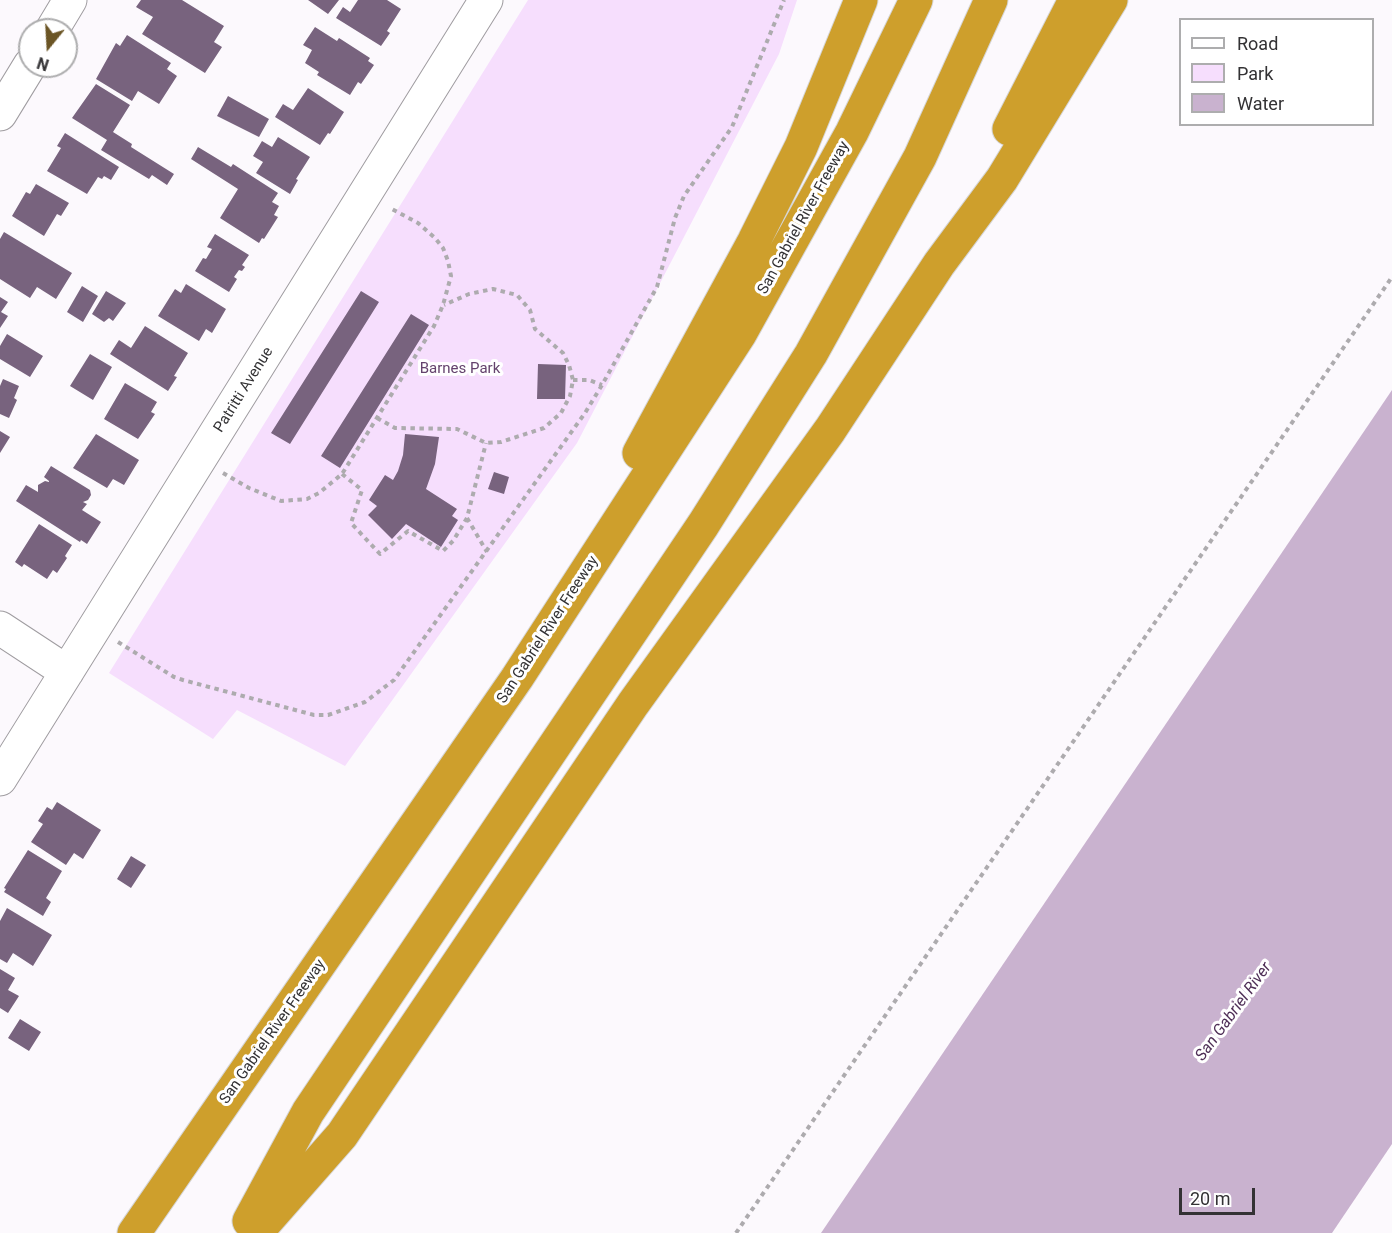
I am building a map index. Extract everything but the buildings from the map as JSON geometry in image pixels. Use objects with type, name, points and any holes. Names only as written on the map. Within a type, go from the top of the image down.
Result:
[{"type":"highway","points":[[517,678],[754,241],[801,147],[861,0]]},
{"type":"highway","name":"San Gabriel River Freeway","points":[[134,1233],[517,678],[740,334],[852,132],[916,0]]},
{"type":"highway","points":[[243,1233],[309,1112],[703,525],[811,354],[920,157],[992,0]]},
{"type":"highway","points":[[939,264],[1076,0]]},
{"type":"highway","points":[[256,1233],[342,1135],[633,704],[830,430],[939,264],[1002,180],[1111,0]]},
{"type":"street","points":[[59,18],[70,0]]},
{"type":"street","name":"Patritti Avenue","points":[[0,779],[486,0]]},
{"type":"street","points":[[0,114],[22,78]]},
{"type":"street","points":[[0,628],[67,672]]},
{"type":"path","points":[[117,641],[174,677],[314,715],[336,713],[365,702],[394,680],[487,552],[585,413],[602,385],[657,287],[675,218],[684,196],[732,127],[784,0]]},
{"type":"path","points":[[222,472],[249,488],[281,501],[307,499],[319,494],[342,474],[434,327],[451,276],[448,261],[435,238],[418,223],[387,207]]},
{"type":"path","points":[[736,1233],[1392,277]]},
{"type":"path","points":[[376,418],[395,428],[457,429],[486,443],[501,442],[544,428],[561,413],[570,396],[573,380],[569,365],[563,353],[535,329],[531,310],[517,295],[493,289],[469,294],[443,305]]},
{"type":"path","points":[[573,380],[590,380],[602,385]]},
{"type":"path","points":[[342,474],[362,490],[351,523],[380,554],[408,531],[443,551],[453,541],[467,518],[486,443]]},
{"type":"path","points":[[467,518],[487,552]]},
{"type":"green space","name":"Barnes Park","points":[[528,0],[797,0],[779,54],[577,443],[345,766],[237,710],[213,739],[109,673]]},
{"type":"water","name":"San Gabriel River","points":[[1392,390],[1392,1144],[1332,1233],[821,1233]]}]
